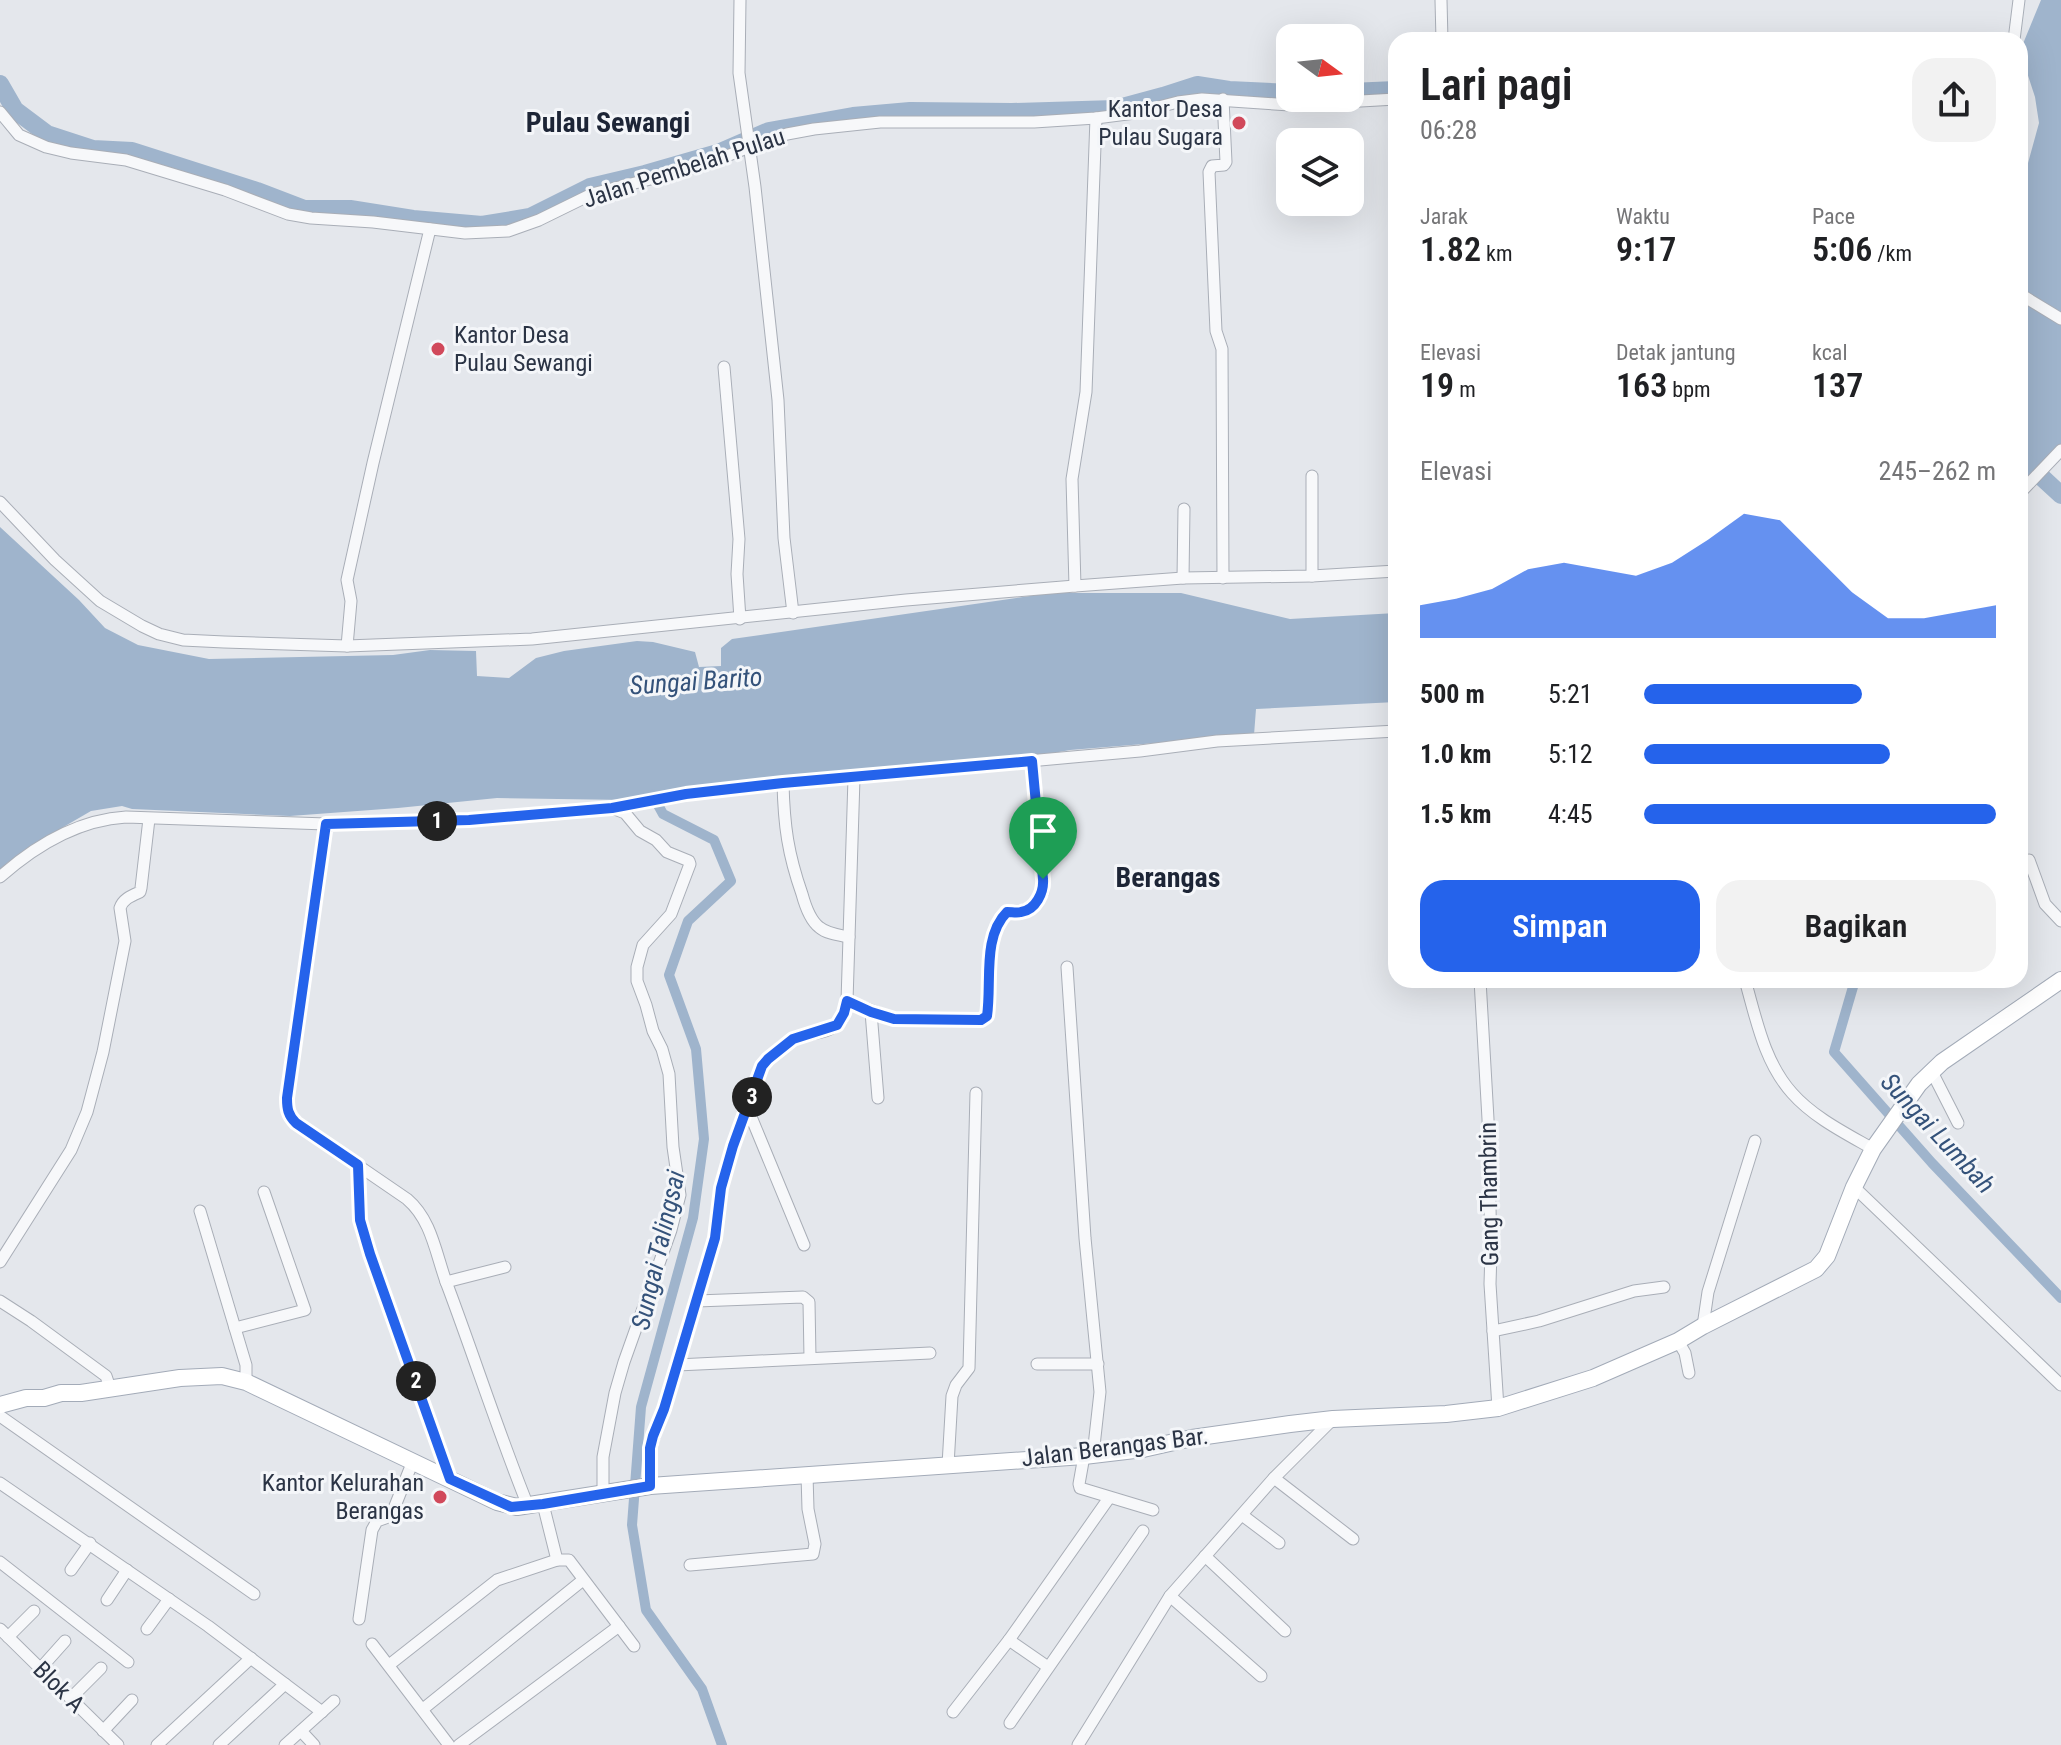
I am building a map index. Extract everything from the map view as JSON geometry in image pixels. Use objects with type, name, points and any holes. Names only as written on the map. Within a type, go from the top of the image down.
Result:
[{"type":"main road","name":"Jalan Berangas Bar.","points":[[9,1399],[44,1398],[61,1393],[207,1376],[229,1377],[246,1382],[511,1507],[646,1487],[1089,1456],[1333,1419],[1446,1414],[1498,1408],[1593,1378],[1678,1341],[1816,1269],[1827,1256],[1854,1187],[1874,1148],[1931,1070],[2061,980]]},
{"type":"street","points":[[740,0],[739,73],[778,400],[784,538],[793,613]]},
{"type":"street","points":[[1441,0],[1442,32]]},
{"type":"street","points":[[2015,32],[2019,0]]},
{"type":"street","points":[[1223,99],[1226,162],[1210,167],[1209,172],[1216,331],[1222,349],[1223,578]]},
{"type":"street","name":"Jalan Pembelah Pulau","points":[[0,112],[22,137],[46,147],[126,160],[225,190],[288,214],[465,233],[508,231],[539,220],[592,194],[701,166],[749,140],[814,129],[880,122],[1034,122],[1096,118],[1135,113],[1187,100],[1223,99],[1290,105],[1388,99]]},
{"type":"street","points":[[1075,586],[1072,479],[1086,392],[1096,118]]},
{"type":"street","points":[[347,646],[351,601],[347,580],[430,229]]},
{"type":"street","points":[[2028,299],[2061,319]]},
{"type":"street","points":[[724,367],[739,539],[737,574],[740,619]]},
{"type":"street","points":[[2028,485],[2061,450]]},
{"type":"street","points":[[1312,476],[1312,576]]},
{"type":"street","points":[[0,502],[55,560],[100,601],[159,634],[187,640],[347,646],[532,639],[906,600],[1075,586],[1183,578],[1388,571]]},
{"type":"street","points":[[1183,578],[1184,509]]},
{"type":"street","points":[[0,877],[26,854],[79,826],[104,819],[126,817],[326,824],[469,820],[615,807],[681,795],[783,783],[1140,751],[1217,741],[1388,731]]},
{"type":"street","points":[[847,1001],[894,1019],[981,1020],[987,1016],[995,928],[1007,912],[1027,910],[1043,892],[1032,761]]},
{"type":"street","points":[[646,1487],[653,1436],[664,1409],[715,1238],[721,1188],[762,1066],[793,1039],[837,1025],[844,1013],[847,1001],[854,778]]},
{"type":"street","points":[[783,783],[784,821],[790,860],[806,906],[822,930],[849,937]]},
{"type":"street","points":[[608,1493],[603,1457],[615,1393],[680,1195],[673,1147],[669,1074],[637,981],[637,967],[643,945],[671,914],[690,864],[667,852],[615,807]]},
{"type":"street","points":[[0,1262],[71,1150],[87,1112],[103,1052],[125,941],[120,908],[128,898],[140,892],[149,819]]},
{"type":"street","points":[[326,824],[287,1105],[289,1116],[417,1207],[434,1241],[446,1282],[557,1560]]},
{"type":"street","points":[[2029,860],[2045,904],[2061,921]]},
{"type":"street","points":[[1067,967],[1085,1238],[1100,1392],[1089,1456],[1079,1484],[1080,1488],[1153,1510]]},
{"type":"street","name":"Gang Thambrin","points":[[1480,988],[1488,1119],[1490,1284],[1498,1408]]},
{"type":"street","points":[[1747,988],[1764,1045],[1789,1091],[1831,1124],[1874,1148]]},
{"type":"street","points":[[871,1012],[878,1098]]},
{"type":"street","points":[[1931,1070],[1958,1123]]},
{"type":"street","points":[[948,1465],[952,1396],[970,1363],[976,1093]]},
{"type":"street","points":[[747,1107],[804,1245]]},
{"type":"street","points":[[1703,1326],[1708,1292],[1755,1141]]},
{"type":"street","points":[[358,1165],[360,1220],[450,1479]]},
{"type":"street","points":[[1854,1187],[2061,1385]]},
{"type":"street","points":[[235,1328],[305,1310],[264,1192]]},
{"type":"street","points":[[200,1211],[246,1365],[246,1382]]},
{"type":"street","points":[[446,1282],[505,1267]]},
{"type":"street","points":[[1493,1331],[1539,1321],[1634,1291],[1664,1287]]},
{"type":"street","points":[[697,1301],[803,1297],[809,1302],[810,1358]]},
{"type":"street","points":[[0,1301],[106,1376],[110,1388]]},
{"type":"street","points":[[1678,1341],[1685,1353],[1689,1373]]},
{"type":"street","points":[[677,1365],[930,1353]]},
{"type":"street","points":[[1037,1364],[1098,1364]]},
{"type":"street","points":[[0,1416],[254,1594]]},
{"type":"street","points":[[1078,1745],[1170,1596],[1274,1478],[1333,1419]]},
{"type":"street","points":[[359,1619],[372,1530],[377,1521],[391,1516],[413,1461]]},
{"type":"street","points":[[690,1565],[813,1554],[815,1544],[808,1509],[807,1475]]},
{"type":"street","points":[[1274,1478],[1353,1539]]},
{"type":"street","points":[[0,1483],[169,1599],[322,1712]]},
{"type":"street","points":[[953,1712],[1009,1640],[1109,1498]]},
{"type":"street","points":[[1242,1515],[1279,1543]]},
{"type":"street","points":[[1010,1723],[1143,1531]]},
{"type":"street","points":[[71,1570],[90,1543]]},
{"type":"street","points":[[1205,1556],[1285,1631]]},
{"type":"street","points":[[389,1665],[497,1580],[557,1560],[569,1560],[634,1646]]},
{"type":"street","points":[[0,1562],[128,1662]]},
{"type":"street","points":[[107,1600],[127,1570]]},
{"type":"street","points":[[423,1709],[583,1580]]},
{"type":"street","points":[[1170,1596],[1261,1676]]},
{"type":"street","points":[[147,1629],[169,1599]]},
{"type":"street","points":[[4,1633],[34,1611]]},
{"type":"street","points":[[459,1745],[619,1626]]},
{"type":"street","name":"Blok A","points":[[4,1633],[118,1745]]},
{"type":"street","points":[[1009,1640],[1048,1667]]},
{"type":"street","points":[[40,1669],[65,1641]]},
{"type":"street","points":[[372,1644],[449,1745]]},
{"type":"street","points":[[157,1745],[251,1658]]},
{"type":"street","points":[[71,1698],[101,1668]]},
{"type":"street","points":[[219,1745],[285,1684]]},
{"type":"street","points":[[103,1731],[132,1700]]},
{"type":"street","points":[[285,1745],[334,1701]]},
{"type":"street","points":[[301,1731],[314,1745]]},
{"type":"water","points":[[2041,0],[2061,0],[2061,445],[2028,477],[2028,163],[2039,123],[2028,76],[2028,32]]},
{"type":"water","name":"Sungai Barito","points":[[0,527],[105,628],[138,645],[209,659],[476,651],[477,676],[509,678],[536,658],[637,641],[695,652],[699,667],[721,666],[721,648],[732,639],[1051,593],[1181,593],[1290,619],[1388,613],[1388,702],[1256,709],[1254,735],[1070,750],[1014,760],[994,757],[626,800],[497,798],[290,816],[132,809],[122,806],[91,811],[41,840],[0,871]]},
{"type":"waterway","points":[[0,84],[15,110],[47,134],[93,149],[132,151],[304,209],[350,209],[482,225],[530,217],[590,187],[718,153],[769,131],[853,116],[910,111],[1115,109],[1197,85],[1276,92]]},
{"type":"waterway","points":[[1364,91],[1388,90]]},
{"type":"waterway","points":[[2028,464],[2061,495]]},
{"type":"waterway","name":"Sungai Talingsai","points":[[652,794],[663,814],[714,840],[731,881],[688,921],[669,975],[696,1049],[704,1139],[693,1218],[641,1407],[632,1525],[646,1610],[702,1689],[722,1745]]},
{"type":"waterway","name":"Sungai Lumbah","points":[[1853,988],[1834,1052],[1932,1163],[2061,1298]]},
{"type":"place","name":"Kantor Desa Pulau Sugara","points":[[1239,123]]},
{"type":"place","name":"Kantor Desa Pulau Sewangi","points":[[438,349]]},
{"type":"place","name":"Kantor Kelurahan Berangas","points":[[440,1497]]},
{"type":"district","name":"Pulau Sewangi","points":[[608,122]]},
{"type":"district","name":"Berangas","points":[[1168,877]]},
{"type":"route","points":[[1032,761],[1043,879],[1043,892],[1038,899],[1023,912],[1007,912],[995,928],[985,1019],[894,1019],[847,1001],[837,1025],[793,1039],[762,1066],[733,1146],[721,1188],[715,1238],[664,1409],[653,1436],[650,1486],[511,1507],[450,1479],[360,1220],[358,1165],[289,1116],[287,1098],[326,824],[469,820],[612,808],[686,794],[783,783],[1032,761]]}]
